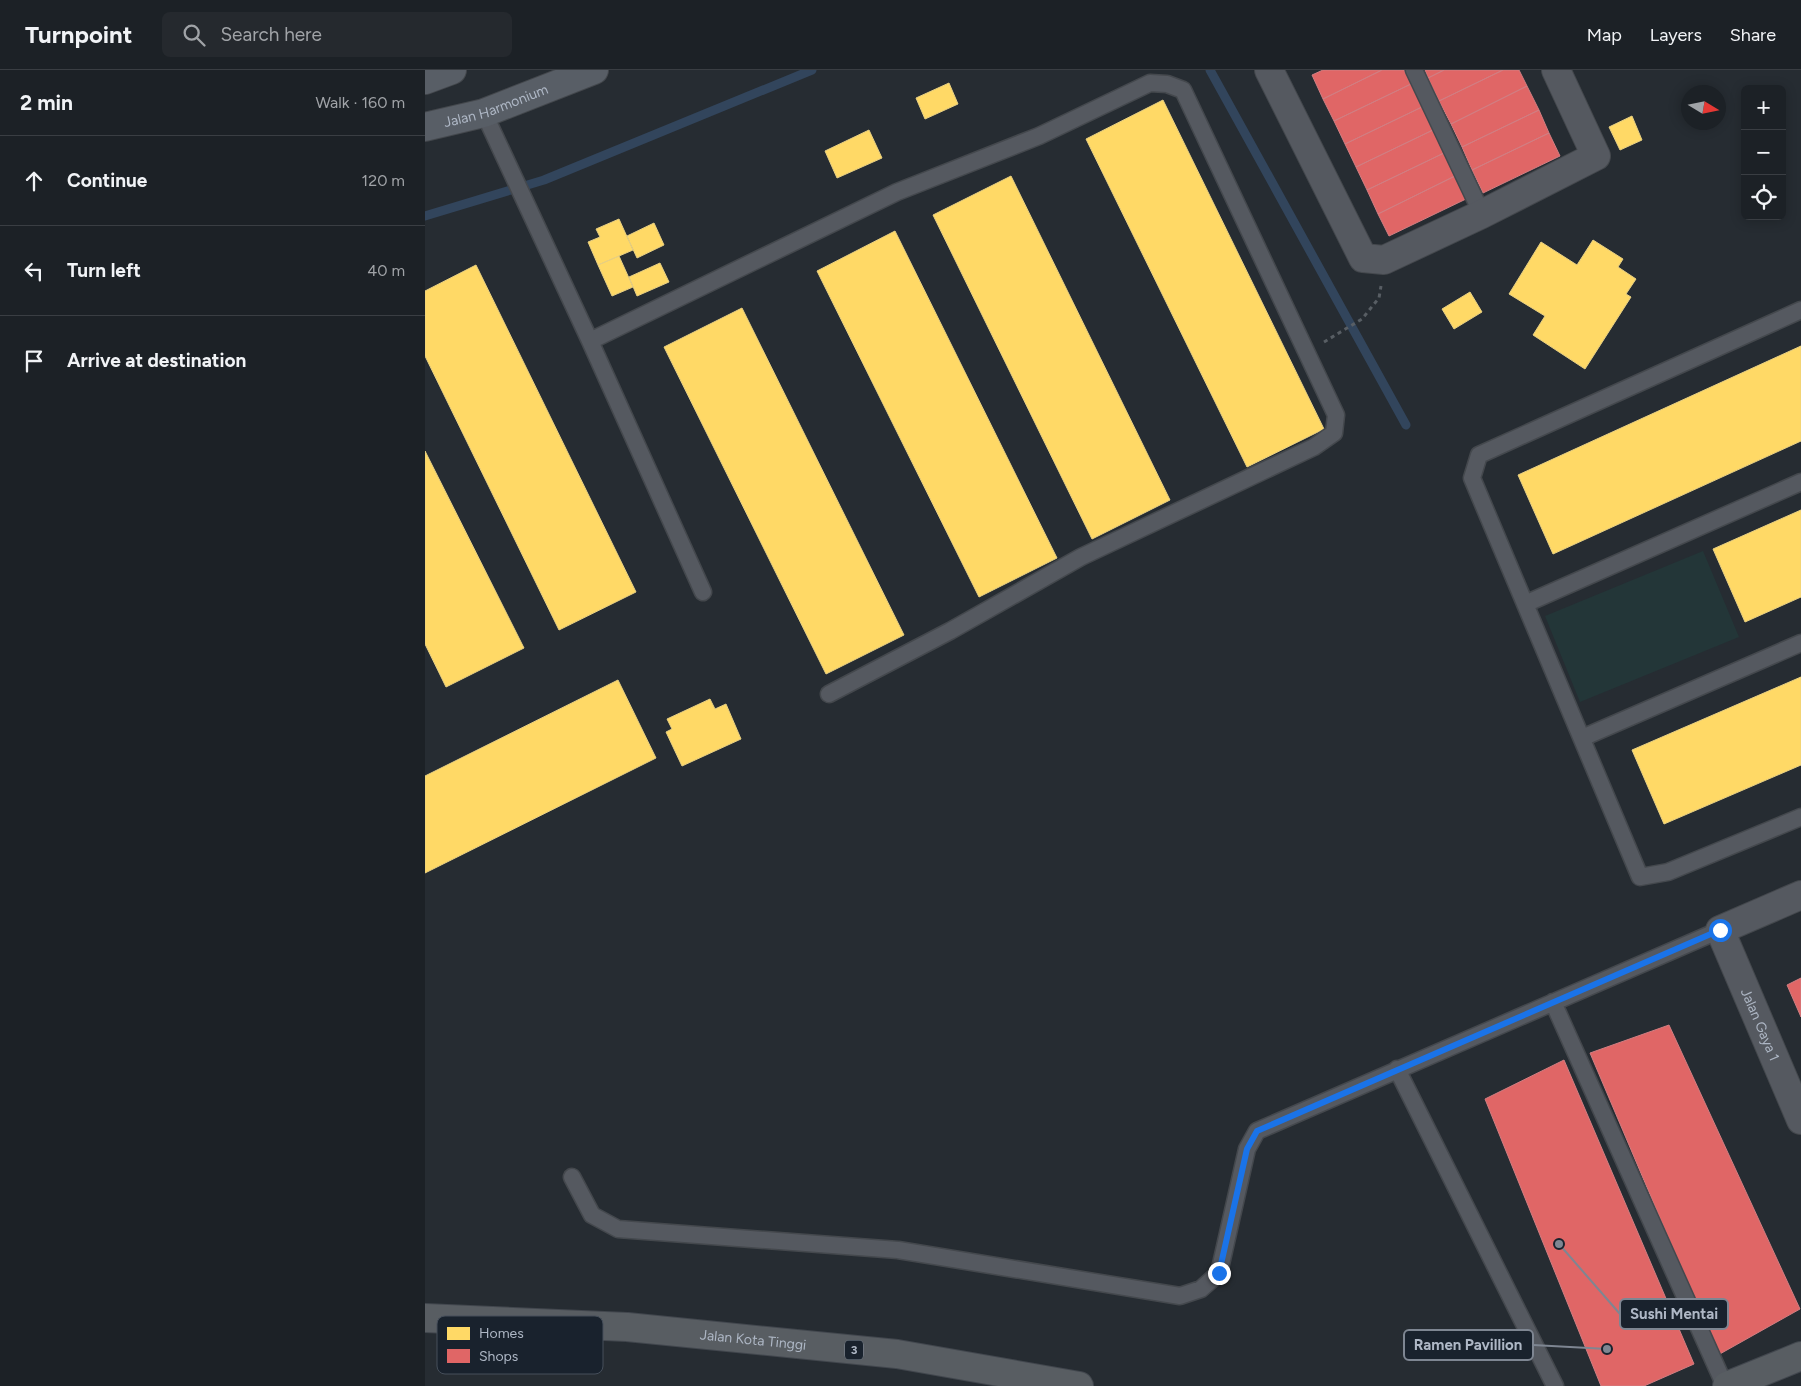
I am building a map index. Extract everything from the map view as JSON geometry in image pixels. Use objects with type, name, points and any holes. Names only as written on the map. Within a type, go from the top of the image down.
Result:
[{"type":"highway","name":"Jalan Kota Tinggi","points":[[603,1327],[897,1354],[1079,1386]]},
{"type":"highway","points":[[1726,1386],[1801,1356]]},
{"type":"main road","points":[[425,80],[452,70]]},
{"type":"main road","name":"Jalan Harmonium","points":[[425,127],[484,113],[594,70]]},
{"type":"street","points":[[1269,70],[1363,258],[1384,260],[1483,214],[1596,156],[1556,70]]},
{"type":"street","points":[[1720,930],[1801,895]]},
{"type":"street","name":"Jalan Gaya 1","points":[[1720,930],[1801,1120]]},
{"type":"lane","points":[[1414,70],[1483,214]]},
{"type":"lane","points":[[590,341],[897,192],[1039,136],[1150,83],[1167,84],[1183,90],[1336,415],[1333,433],[1314,447],[1081,557],[950,631],[829,694]]},
{"type":"lane","points":[[484,113],[590,341],[703,592]]},
{"type":"lane","points":[[1801,310],[1479,455],[1472,478],[1640,877],[1668,872],[1801,817]]},
{"type":"lane","points":[[1525,604],[1801,482]]},
{"type":"lane","points":[[1582,738],[1801,643]]},
{"type":"lane","points":[[572,1177],[592,1215],[618,1229],[898,1250],[1180,1296],[1201,1289],[1219,1273],[1247,1149],[1257,1131],[1720,930]]},
{"type":"lane","points":[[1553,1002],[1726,1386]]},
{"type":"lane","points":[[1397,1069],[1555,1386]]},
{"type":"path","points":[[1342,332],[1362,319],[1379,298],[1384,260]]},
{"type":"shaded area","points":[[1703,551],[1739,637],[1580,702],[1545,616]]},
{"type":"building: Homes","points":[[949,83],[958,104],[925,119],[916,98]]},
{"type":"building: Homes","points":[[1163,100],[1324,429],[1247,467],[1086,139]]},
{"type":"building: Homes","points":[[1632,116],[1642,140],[1620,150],[1609,127]]},
{"type":"building: Homes","points":[[869,130],[882,158],[837,178],[825,151]]},
{"type":"building: Homes","points":[[1011,176],[1170,500],[1092,539],[933,215]]},
{"type":"building: Homes","points":[[619,219],[633,250],[598,265],[588,242],[600,237],[596,229]]},
{"type":"building: Homes","points":[[654,223],[664,245],[637,258],[627,236]]},
{"type":"building: Homes","points":[[895,231],[1057,558],[979,597],[817,271]]},
{"type":"building: Homes","points":[[1593,240],[1623,259],[1618,267],[1636,279],[1626,294],[1631,297],[1585,369],[1533,335],[1545,316],[1509,294],[1541,242],[1577,265]]},
{"type":"building: Homes","points":[[619,256],[633,287],[612,296],[598,265]]},
{"type":"building: Homes","points":[[660,263],[669,282],[637,296],[629,277]]},
{"type":"building: Homes","points":[[476,265],[636,592],[559,630],[425,356],[425,291]]},
{"type":"building: Homes","points":[[1470,292],[1482,312],[1454,329],[1442,309]]},
{"type":"building: Homes","points":[[742,308],[904,635],[826,674],[664,347]]},
{"type":"building: Homes","points":[[1801,346],[1801,441],[1553,554],[1518,475]]},
{"type":"building: Homes","points":[[425,451],[524,648],[446,687],[425,644]]},
{"type":"building: Homes","points":[[1801,510],[1801,597],[1745,622],[1713,549]]},
{"type":"building: Homes","points":[[1801,677],[1801,765],[1664,824],[1632,750]]},
{"type":"building: Homes","points":[[618,680],[656,758],[425,873],[425,776]]},
{"type":"building: Homes","points":[[710,699],[715,709],[726,704],[741,739],[682,766],[666,732],[672,729],[667,719]]},
{"type":"building: Shops","points":[[1323,70],[1382,70],[1323,99],[1312,75]]},
{"type":"building: Shops","points":[[1382,70],[1404,70],[1411,84],[1334,121],[1323,99]]},
{"type":"building: Shops","points":[[1425,70],[1444,70],[1428,78]]},
{"type":"building: Shops","points":[[1444,70],[1503,70],[1439,101],[1428,78]]},
{"type":"building: Shops","points":[[1503,70],[1519,70],[1527,86],[1451,124],[1439,101]]},
{"type":"building: Shops","points":[[1411,84],[1422,107],[1345,144],[1334,121]]},
{"type":"building: Shops","points":[[1527,86],[1539,110],[1462,147],[1451,124]]},
{"type":"building: Shops","points":[[1422,107],[1433,130],[1356,167],[1345,144]]},
{"type":"building: Shops","points":[[1539,110],[1549,133],[1472,170],[1462,147]]},
{"type":"building: Shops","points":[[1433,130],[1444,153],[1367,190],[1356,167]]},
{"type":"building: Shops","points":[[1549,133],[1560,156],[1483,193],[1472,170]]},
{"type":"building: Shops","points":[[1444,153],[1455,176],[1378,214],[1367,190]]},
{"type":"building: Shops","points":[[1455,176],[1466,199],[1389,236],[1378,214]]},
{"type":"building: Shops","points":[[1801,978],[1801,1017],[1787,985]]},
{"type":"building: Shops","points":[[1669,1025],[1800,1309],[1718,1355],[1590,1053]]},
{"type":"building: Shops","points":[[1564,1060],[1694,1364],[1644,1386],[1601,1386],[1485,1099]]},
{"type":"waterway","points":[[425,216],[544,180],[812,70]]},
{"type":"waterway","points":[[1210,70],[1406,425]]},
{"type":"place","name":"Sushi Mentai","points":[[1559,1244]]},
{"type":"place","name":"Ramen Pavillion","points":[[1607,1349]]},
{"type":"route","points":[[1219,1273],[1247,1149],[1257,1131],[1720,930]]}]
